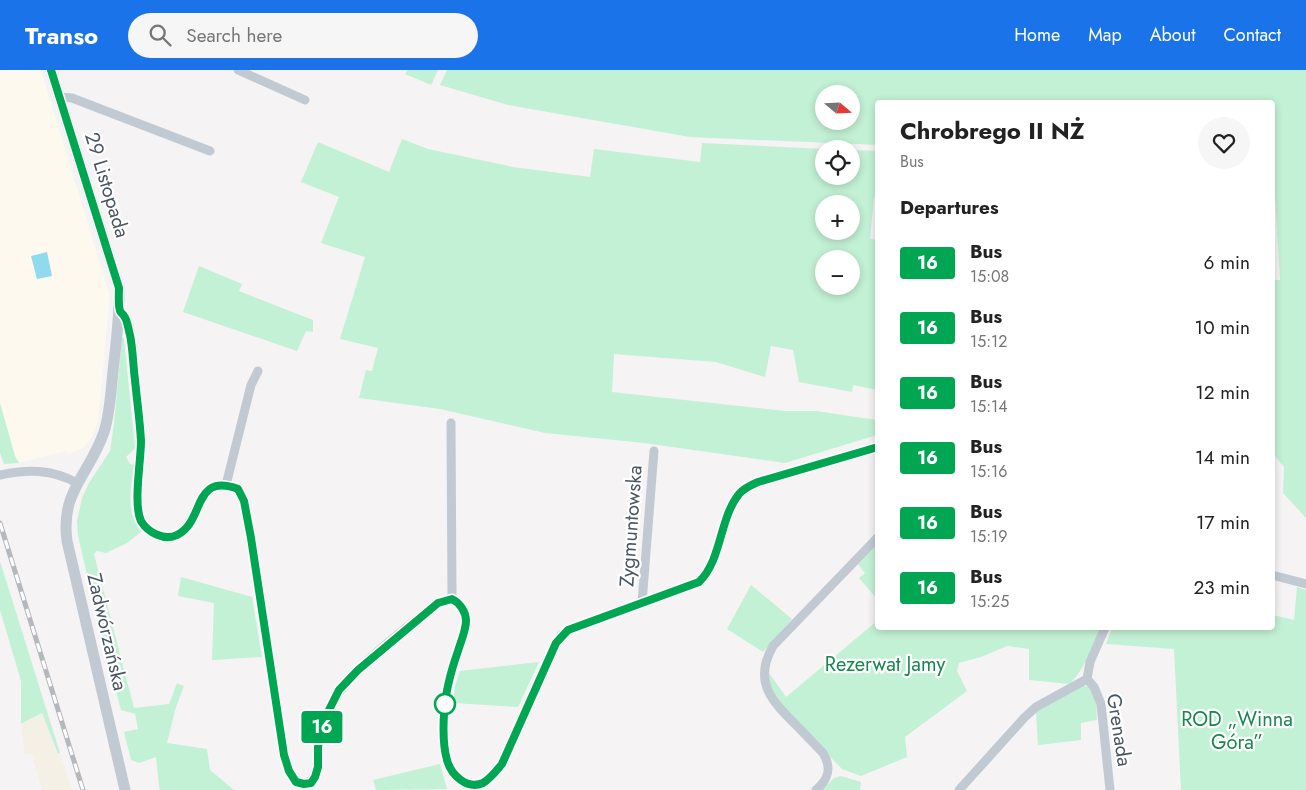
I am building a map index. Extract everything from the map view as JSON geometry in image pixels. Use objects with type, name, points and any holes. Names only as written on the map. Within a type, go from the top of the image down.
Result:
[{"type":"street","name":"29 Listopada","points":[[51,70],[119,288],[120,311],[105,430],[97,450],[77,484]]},
{"type":"street","points":[[238,70],[305,100]]},
{"type":"street","points":[[59,98],[72,98],[210,151]]},
{"type":"street","points":[[120,311],[126,318],[130,337],[140,421],[141,450],[138,503],[142,521],[150,530],[160,536],[171,538],[188,527],[204,495],[215,486],[226,485],[238,489],[244,501],[284,755],[289,771],[297,786],[311,783],[315,777],[318,767],[318,747],[324,720],[339,690],[358,670],[438,603],[452,599]]},
{"type":"street","points":[[226,485],[251,385],[258,371]]},
{"type":"street","points":[[451,423],[452,599],[461,607],[466,620],[449,680],[444,712],[443,736],[447,761],[462,787],[482,784],[502,764],[561,635],[568,630],[699,582],[709,570],[734,502],[746,488],[758,482],[875,448]]},
{"type":"street","name":"Zygmuntowska","points":[[642,603],[654,450]]},
{"type":"street","points":[[0,475],[22,471],[41,471],[61,476],[77,484]]},
{"type":"street","name":"Zadwórzańska","points":[[77,484],[66,510],[65,526],[67,541],[125,790]]},
{"type":"street","points":[[816,790],[828,777],[829,768],[827,760],[823,753],[770,697],[765,682],[764,668],[773,646],[875,540]]},
{"type":"street","points":[[1275,576],[1306,584]]},
{"type":"street","points":[[959,790],[1036,707],[1086,679],[1090,662],[1104,630]]},
{"type":"street","name":"Grenada","points":[[1086,679],[1094,687],[1101,704],[1110,790]]},
{"type":"shaded area","points":[[41,70],[110,296],[98,420],[95,431],[83,448],[75,452],[69,454],[66,451],[19,463],[15,456],[0,403],[0,71]]},
{"type":"green space","points":[[408,70],[438,70],[431,85],[405,74]]},
{"type":"green space","points":[[447,70],[1306,70],[1306,518],[1283,493],[1284,467],[1275,456],[1275,280],[1280,280],[1275,198],[1275,100],[875,100],[875,145],[860,144],[860,140],[815,140],[815,142],[690,137],[508,105],[440,85]]},
{"type":"green space","points":[[402,139],[428,149],[513,167],[590,177],[594,149],[700,162],[702,143],[815,148],[815,185],[860,185],[860,150],[875,151],[875,197],[870,239],[875,240],[875,390],[853,385],[852,392],[799,382],[793,350],[771,346],[765,377],[716,362],[614,354],[612,392],[785,411],[816,411],[875,420],[875,436],[785,463],[644,443],[545,433],[440,409],[359,398],[366,370],[372,371],[378,348],[340,339],[365,257],[321,243],[339,197],[301,182],[318,142],[389,172]]},
{"type":"green space","points":[[199,266],[242,284],[239,291],[313,320],[313,332],[306,331],[297,351],[183,312]]},
{"type":"green space","points":[[122,337],[124,339],[135,448],[126,457],[130,464],[134,465],[130,500],[133,516],[141,532],[127,543],[106,553],[97,551],[94,554],[134,708],[169,704],[177,683],[184,686],[176,707],[167,743],[207,749],[210,770],[234,790],[160,790],[156,757],[139,763],[131,760],[124,732],[138,729],[135,714],[121,710],[114,683],[111,682],[78,535],[77,521],[82,498],[89,483],[110,451]]},
{"type":"green space","points":[[0,403],[15,456],[19,463],[4,464],[0,453]]},
{"type":"green space","points":[[875,546],[875,597],[859,578],[865,573],[858,564]]},
{"type":"green space","points":[[0,561],[60,753],[58,754],[42,713],[21,724],[21,681],[0,610]]},
{"type":"green space","points":[[181,577],[252,597],[262,657],[212,660],[214,603],[178,596]]},
{"type":"green space","points":[[751,585],[792,619],[763,652],[727,629]]},
{"type":"green space","name":"ROD „Winna Góra”","points":[[1297,587],[1306,590],[1306,790],[1181,790],[1174,649],[1106,644],[1111,630],[1275,630],[1275,615],[1294,620]]},
{"type":"green space","name":"Rezerwat Jamy","points":[[875,623],[875,630],[1100,630],[1079,673],[1069,684],[1029,680],[1029,649],[1007,646],[981,657],[959,663],[957,671],[967,691],[905,737],[907,757],[861,776],[842,769],[785,710],[769,688],[767,670],[786,697]]},
{"type":"green space","points":[[539,662],[518,707],[453,703],[455,686],[460,671]]},
{"type":"green space","points":[[1082,685],[1091,689],[1094,693],[1097,720],[1081,723],[1081,740],[1038,745],[1036,712]]},
{"type":"green space","points":[[440,764],[447,789],[376,790],[373,780]]},
{"type":"green space","points":[[841,776],[861,782],[860,790],[822,790],[834,778]]},
{"type":"sand","points":[[42,713],[57,753],[60,753],[72,790],[42,790],[32,754],[25,754],[21,724]]},
{"type":"water","points":[[47,252],[52,276],[37,279],[31,256]]},
{"type":"railway","points":[[0,523],[83,790]]},
{"type":"bus line","name":"16","points":[[51,70],[119,288],[120,311],[126,318],[130,337],[140,421],[141,454],[138,503],[142,521],[150,530],[160,536],[171,538],[188,527],[204,495],[215,486],[226,485],[238,489],[244,501],[251,538],[284,755],[289,771],[296,782],[311,783],[315,777],[318,767],[318,747],[324,720],[339,690],[358,670],[438,603],[452,599],[461,607],[466,620],[446,696],[443,724],[445,749],[447,761],[454,776],[463,783],[472,786],[482,784],[502,764],[561,635],[568,630],[699,582],[709,570],[734,502],[746,488],[758,482],[875,448]]}]
